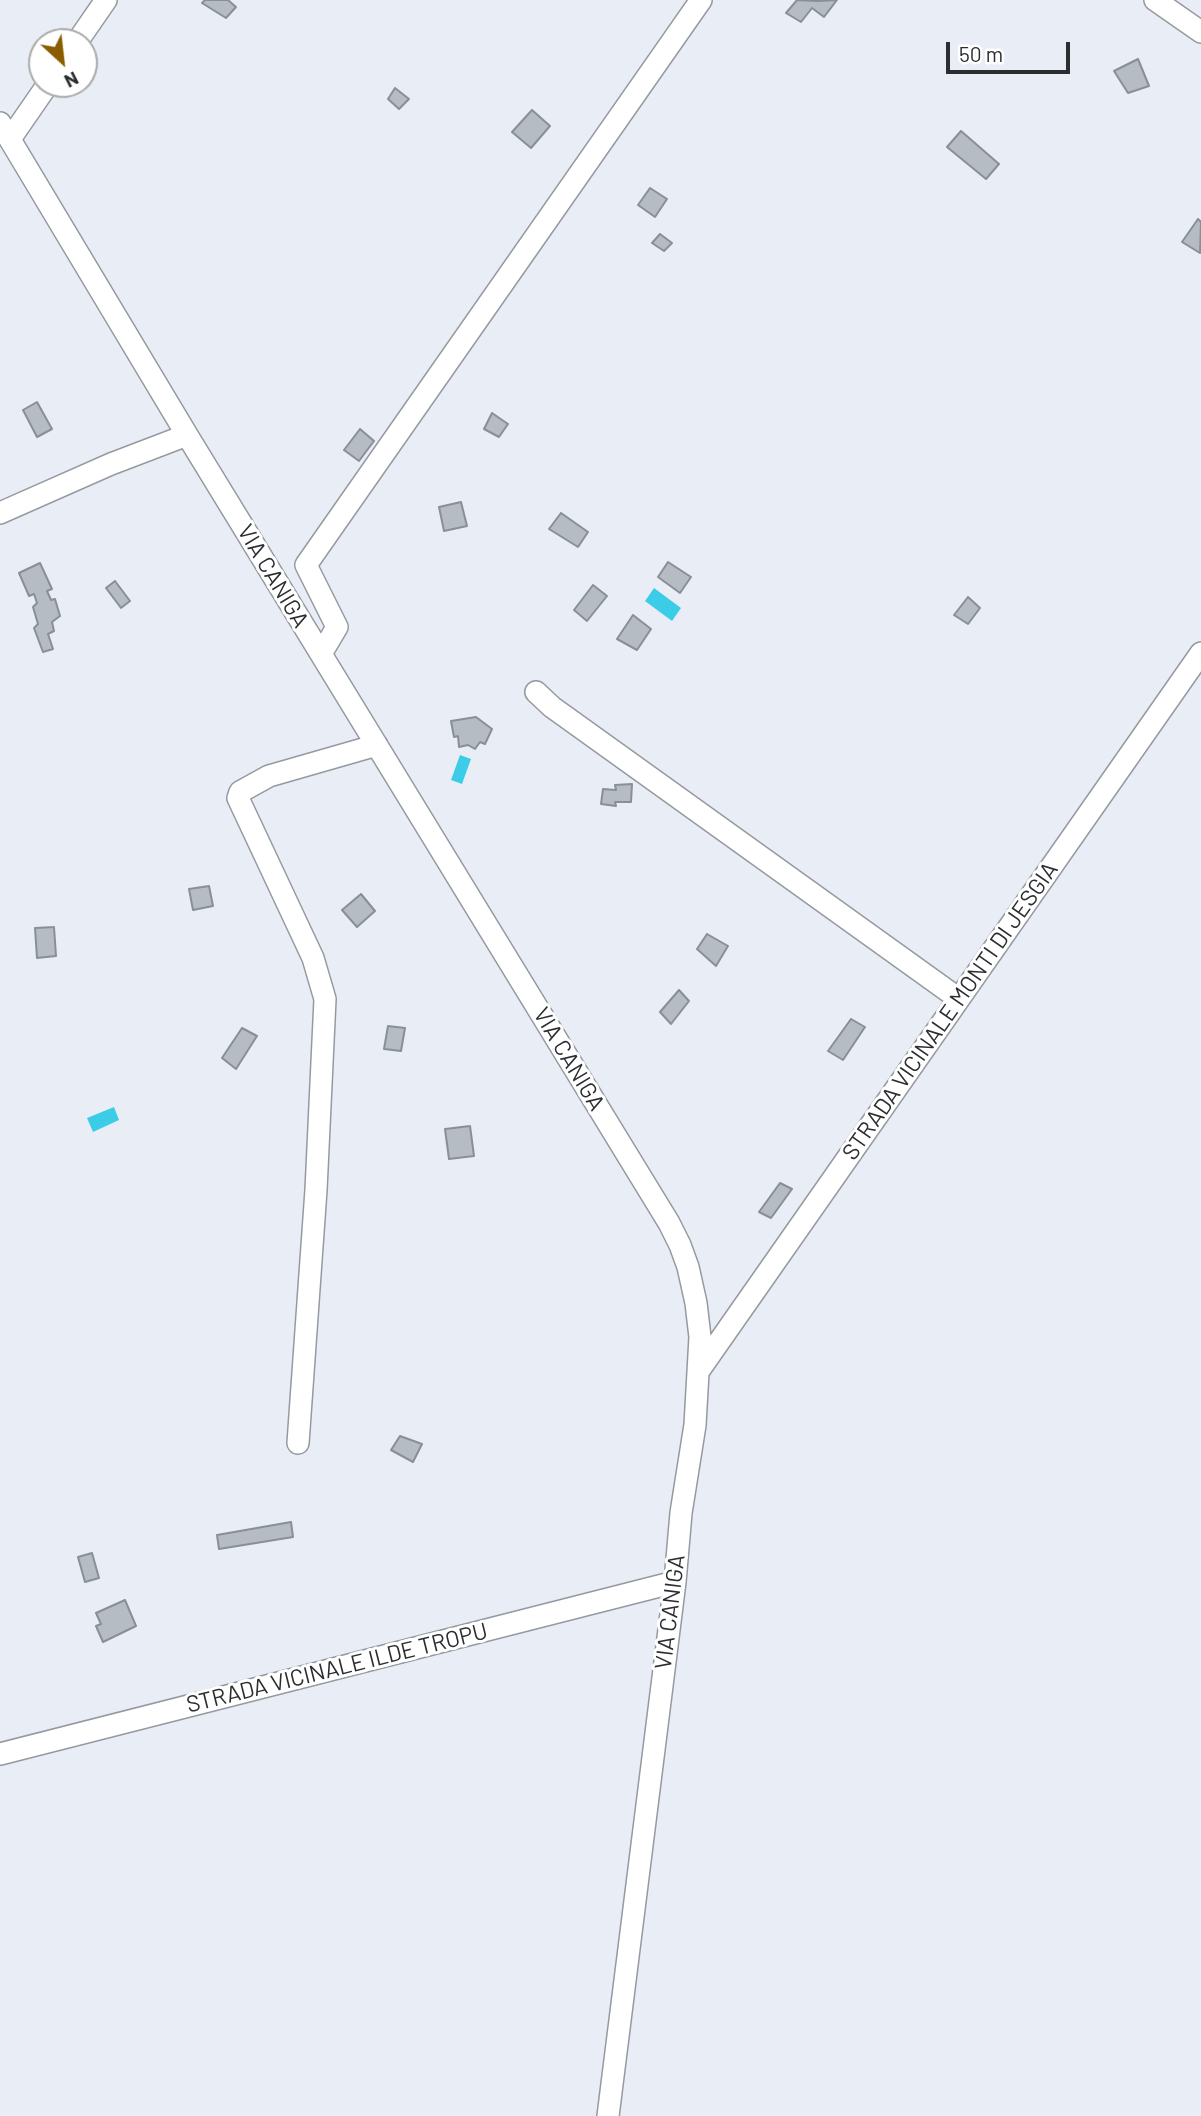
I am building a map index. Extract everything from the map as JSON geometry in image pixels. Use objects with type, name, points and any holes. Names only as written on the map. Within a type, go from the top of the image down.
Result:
[{"type":"street","points":[[87,28],[106,0]]},
{"type":"street","points":[[321,654],[337,627],[306,565],[701,0]]},
{"type":"street","points":[[1155,0],[1201,32]]},
{"type":"street","points":[[5,131],[35,98]]},
{"type":"street","name":"VIA CANIGA","points":[[5,131],[680,1245],[696,1303],[700,1369],[608,2116]]},
{"type":"street","points":[[0,513],[111,464],[187,435]]},
{"type":"street","name":"STRADA VICINALE MONTI DI JESGIA","points":[[700,1369],[1201,653]]},
{"type":"street","points":[[536,692],[552,707],[959,999]]},
{"type":"street","points":[[298,1443],[303,1407],[325,999],[313,958],[238,798],[240,792],[269,776],[377,745]]},
{"type":"street","name":"STRADA VICINALE ILDE TROPU","points":[[0,1754],[675,1582]]},
{"type":"water","points":[[654,588],[681,608],[672,621],[645,601]]},
{"type":"water","points":[[460,755],[471,759],[462,784],[451,780]]},
{"type":"water","points":[[114,1107],[119,1120],[93,1132],[87,1118]]},
{"type":"building","points":[[205,0],[228,0],[236,7],[226,18],[202,3]]},
{"type":"building","points":[[797,0],[837,0],[824,17],[812,8],[801,22],[786,13]]},
{"type":"building","points":[[1138,59],[1149,86],[1128,93],[1114,71]]},
{"type":"building","points":[[395,88],[409,99],[399,109],[388,99]]},
{"type":"building","points":[[532,110],[550,126],[531,148],[512,132]]},
{"type":"building","points":[[961,131],[999,164],[986,179],[947,147]]},
{"type":"building","points":[[650,188],[667,199],[655,217],[638,205]]},
{"type":"building","points":[[1198,219],[1201,222],[1200,253],[1182,242]]},
{"type":"building","points":[[660,234],[672,243],[664,251],[652,243]]},
{"type":"building","points":[[37,402],[52,429],[37,437],[23,410]]},
{"type":"building","points":[[492,413],[508,424],[499,437],[484,429]]},
{"type":"building","points":[[360,429],[374,441],[359,461],[344,450]]},
{"type":"building","points":[[461,502],[467,526],[444,531],[439,507]]},
{"type":"building","points":[[561,513],[588,532],[578,547],[549,529]]},
{"type":"building","points":[[668,562],[691,577],[680,593],[658,577]]},
{"type":"building","points":[[40,563],[52,589],[47,591],[51,600],[55,599],[60,616],[52,622],[54,631],[48,634],[53,649],[43,652],[34,628],[38,624],[33,607],[37,603],[34,594],[29,596],[19,573]]},
{"type":"building","points":[[115,581],[130,601],[121,608],[106,588]]},
{"type":"building","points":[[593,585],[607,596],[587,621],[574,610]]},
{"type":"building","points":[[968,597],[980,608],[968,624],[954,615]]},
{"type":"building","points":[[633,615],[651,629],[637,650],[617,639]]},
{"type":"building","points":[[476,717],[492,729],[485,744],[480,742],[475,749],[468,745],[459,747],[458,736],[454,737],[451,721]]},
{"type":"building","points":[[632,784],[631,802],[615,802],[616,806],[601,804],[603,789],[616,790],[615,785]]},
{"type":"building","points":[[209,886],[213,906],[193,910],[189,889]]},
{"type":"building","points":[[361,894],[375,911],[357,927],[342,910]]},
{"type":"building","points":[[54,927],[56,956],[37,958],[35,928]]},
{"type":"building","points":[[707,934],[728,946],[716,966],[697,949]]},
{"type":"building","points":[[679,990],[689,1001],[671,1024],[660,1012]]},
{"type":"building","points":[[851,1019],[865,1027],[843,1060],[828,1051]]},
{"type":"building","points":[[388,1026],[405,1028],[401,1051],[384,1049]]},
{"type":"building","points":[[242,1028],[257,1036],[236,1069],[222,1058]]},
{"type":"building","points":[[470,1126],[474,1156],[449,1159],[445,1129]]},
{"type":"building","points":[[780,1183],[792,1189],[771,1218],[759,1212]]},
{"type":"building","points":[[400,1436],[422,1444],[413,1462],[391,1450]]},
{"type":"building","points":[[291,1522],[293,1537],[219,1549],[217,1535]]},
{"type":"building","points":[[92,1553],[99,1578],[85,1582],[78,1557]]},
{"type":"building","points":[[125,1600],[136,1626],[103,1642],[96,1626],[101,1624],[96,1613]]}]
